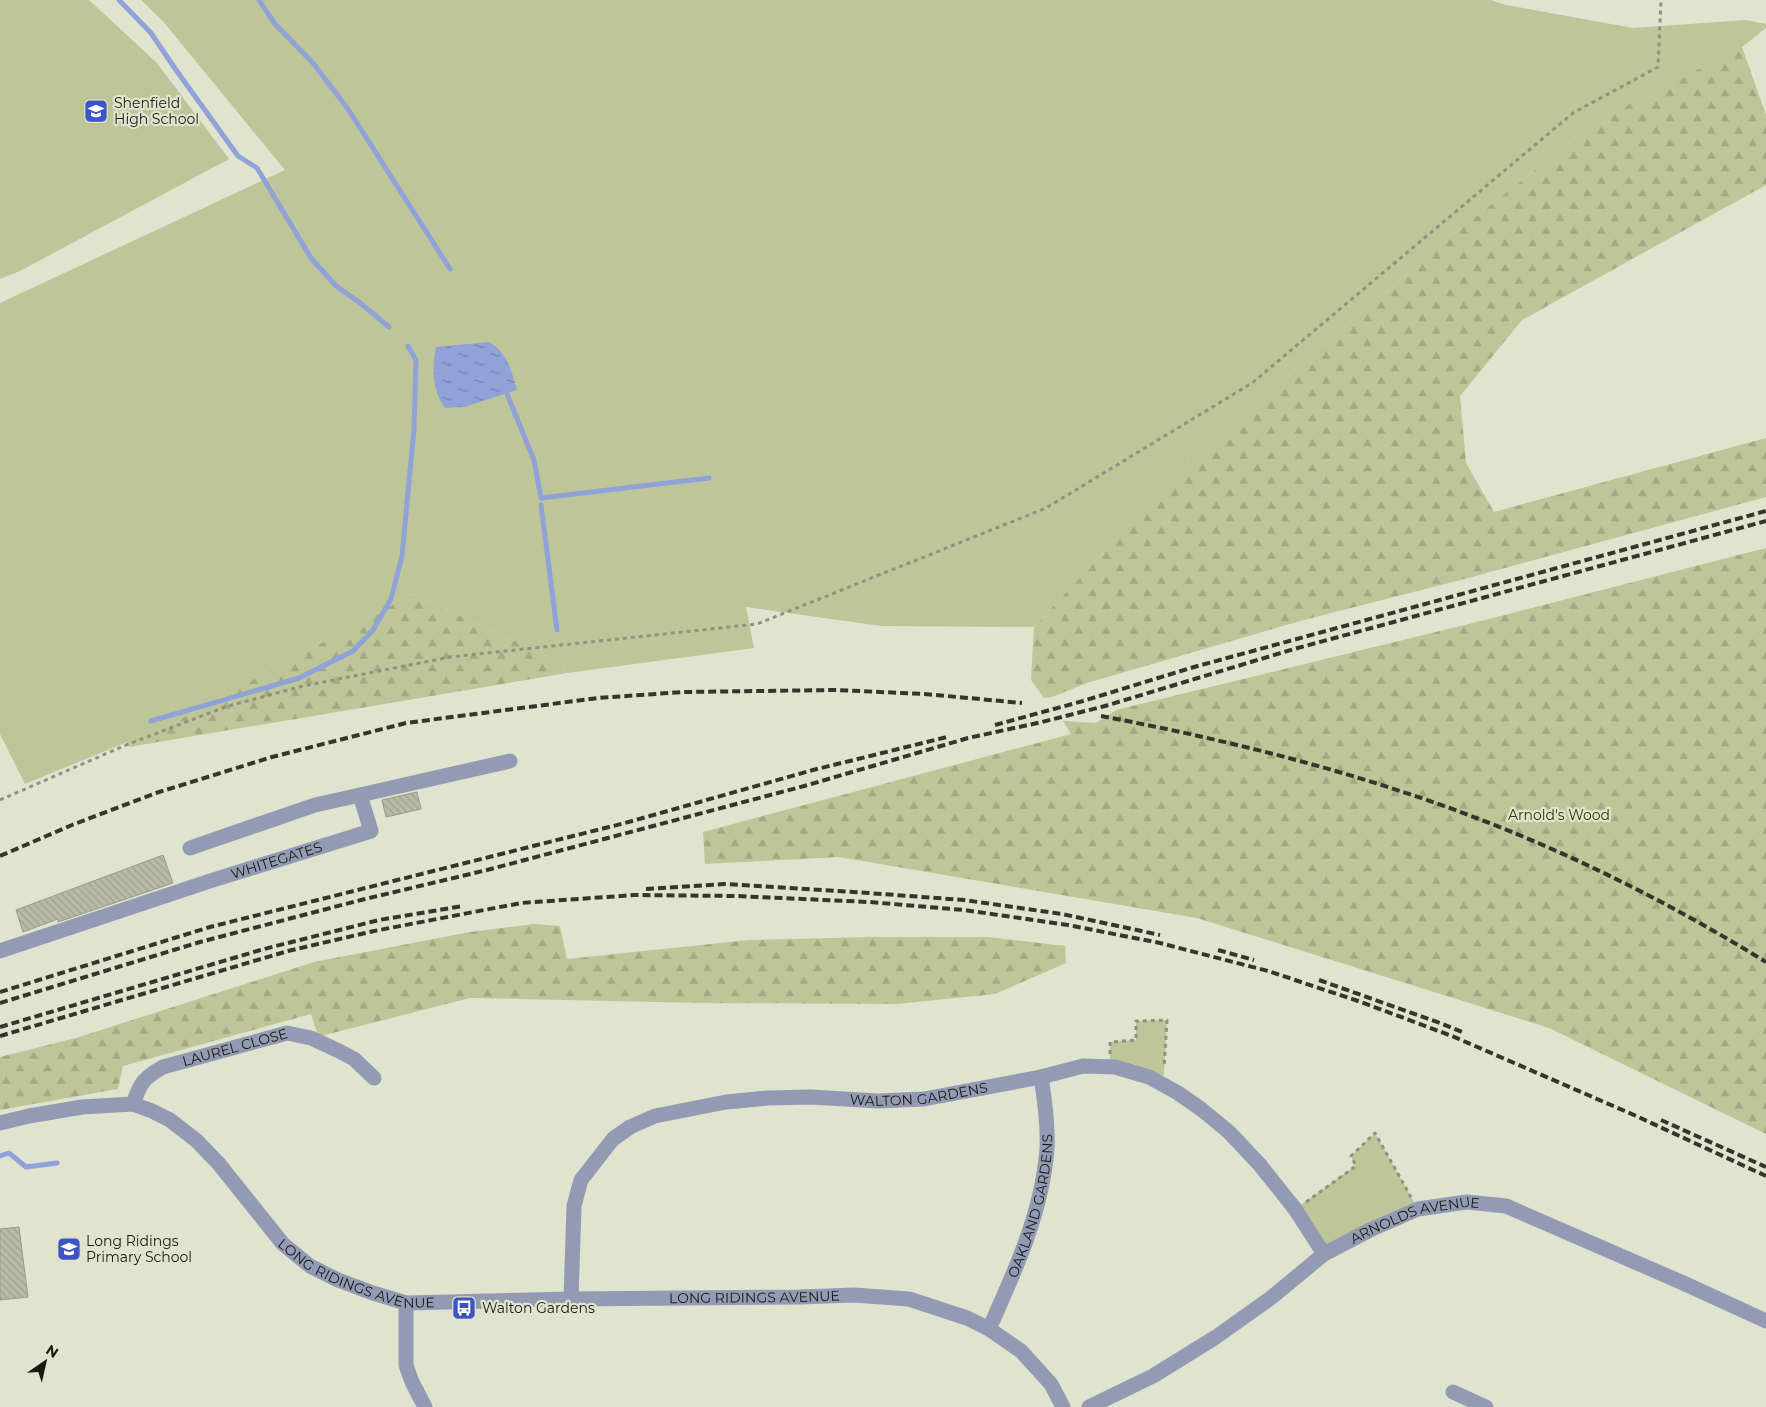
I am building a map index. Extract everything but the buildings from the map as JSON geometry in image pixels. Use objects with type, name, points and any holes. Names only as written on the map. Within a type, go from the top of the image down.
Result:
[{"type":"street","points":[[190,848],[315,805],[510,761]]},
{"type":"street","name":"WHITEGATES","points":[[0,951],[372,831],[360,794]]},
{"type":"street","name":"LAUREL CLOSE","points":[[133,1104],[140,1084],[149,1075],[163,1068],[287,1033],[311,1038],[339,1050],[354,1059],[374,1078]]},
{"type":"street","name":"WALTON GARDENS","points":[[571,1299],[574,1206],[581,1180],[613,1139],[630,1127],[655,1116],[726,1102],[802,1097],[878,1101],[924,1098],[1041,1077],[1082,1066],[1110,1067],[1149,1077],[1178,1093],[1201,1109],[1229,1132],[1260,1165],[1295,1209],[1324,1254]]},
{"type":"street","name":"OAKLAND GARDENS","points":[[989,1329],[1031,1231],[1040,1196],[1047,1149],[1046,1112],[1041,1077]]},
{"type":"street","name":"LONG RIDINGS AVENUE","points":[[0,1123],[82,1107],[133,1104],[170,1120],[197,1141],[219,1164],[283,1244],[310,1266],[338,1280],[406,1303],[854,1295],[909,1299],[967,1318],[989,1329],[1021,1351],[1051,1384],[1063,1407]]},
{"type":"street","name":"ARNOLDS AVENUE","points":[[1089,1407],[1153,1376],[1216,1337],[1272,1297],[1324,1254],[1370,1230],[1418,1209],[1467,1202],[1506,1206],[1681,1282],[1766,1322]]},
{"type":"street","points":[[406,1303],[406,1365],[412,1382],[425,1407]]},
{"type":"street","points":[[1453,1392],[1486,1407]]},
{"type":"path","points":[[0,800],[126,745],[225,707],[303,686],[450,656],[757,624],[1046,508],[1252,383],[1573,113],[1658,66],[1661,0]]},
{"type":"path","points":[[1110,1067],[1110,1042],[1136,1040],[1136,1022],[1167,1020],[1164,1073],[1160,1083]]},
{"type":"path","points":[[1295,1209],[1356,1166],[1351,1156],[1375,1133],[1418,1209]]},
{"type":"green space","name":"Shenfield High School","points":[[0,0],[89,0],[157,63],[229,159],[20,271],[0,279]]},
{"type":"green space","points":[[141,0],[1491,0],[1506,5],[1633,28],[1746,20],[1766,24],[1766,28],[1742,47],[1598,120],[1455,233],[1189,460],[1034,627],[881,626],[746,607],[754,648],[567,673],[561,662],[412,594],[129,747],[127,742],[25,784],[0,734],[0,303],[285,170],[162,20]]},
{"type":"green space","points":[[1742,47],[1766,115],[1766,185],[1522,320],[1460,396],[1466,463],[1494,512],[1766,438],[1766,497],[1472,577],[1304,620],[1087,683],[1052,697],[1044,698],[1031,680],[1034,627],[1189,460],[1455,233],[1598,120]]},
{"type":"green space","name":"Arnold's Wood","points":[[1766,548],[1766,1134],[1549,1028],[1197,918],[839,857],[705,864],[703,832],[1071,734],[1063,721],[1096,723],[1116,710],[1489,619]]},
{"type":"green space","points":[[412,594],[561,662],[567,673],[129,747]]},
{"type":"green space","points":[[534,924],[560,926],[567,959],[749,940],[988,937],[1065,946],[1066,963],[995,994],[897,1004],[701,1003],[470,998],[321,1036],[316,1030],[311,1014],[123,1066],[118,1089],[0,1110],[0,1057],[76,1038],[314,962],[470,932]]},
{"type":"green space","points":[[1167,1020],[1164,1073],[1160,1083],[1110,1067],[1110,1042],[1136,1040],[1136,1021]]},
{"type":"green space","points":[[1375,1133],[1418,1209],[1324,1254],[1295,1209],[1355,1166],[1351,1156]]},
{"type":"water","points":[[489,342],[501,351],[505,357],[511,369],[517,390],[464,407],[445,408],[435,387],[434,363],[436,347]]},
{"type":"waterway","points":[[119,0],[151,33],[238,156],[257,168],[311,258],[336,286],[389,327]]},
{"type":"waterway","points":[[259,0],[275,24],[313,63],[348,109],[450,269]]},
{"type":"waterway","points":[[151,721],[299,678],[353,651],[373,630],[391,599],[402,556],[414,429],[416,360],[408,346]]},
{"type":"waterway","points":[[507,394],[534,460],[541,498],[709,478]]},
{"type":"waterway","points":[[541,505],[557,630]]},
{"type":"waterway","points":[[0,1156],[9,1153],[26,1167],[57,1163]]},
{"type":"railway","points":[[995,725],[1083,701],[1194,667],[1766,511]]},
{"type":"railway","points":[[0,1003],[200,942],[361,900],[487,870],[808,785],[968,738],[1105,706],[1294,649],[1766,521]]},
{"type":"railway","points":[[0,856],[72,825],[156,793],[272,757],[406,723],[598,698],[683,692],[836,690],[925,694],[1022,703]]},
{"type":"railway","points":[[1101,716],[1213,739],[1323,768],[1378,784],[1485,821],[1538,843],[1626,884],[1711,929],[1766,962]]},
{"type":"railway","points":[[0,992],[210,927],[625,823],[813,770],[947,737]]},
{"type":"railway","points":[[646,889],[724,884],[964,900],[1062,914],[1160,935]]},
{"type":"railway","points":[[0,1036],[288,951],[374,931],[521,903],[635,895],[736,896],[869,902],[964,910],[1068,925],[1160,943],[1268,971],[1361,1002],[1452,1036],[1634,1115],[1766,1176]]},
{"type":"railway","points":[[0,1027],[264,949],[379,920],[463,906]]},
{"type":"railway","points":[[1218,950],[1254,960]]},
{"type":"railway","points":[[1319,980],[1462,1032]]},
{"type":"railway","points":[[1661,1120],[1766,1167]]},
{"type":"place","name":"Shenfield High School","points":[[96,111]]},
{"type":"place","name":"Long Ridings Primary School","points":[[69,1249]]},
{"type":"place","name":"Walton Gardens","points":[[464,1308]]}]
